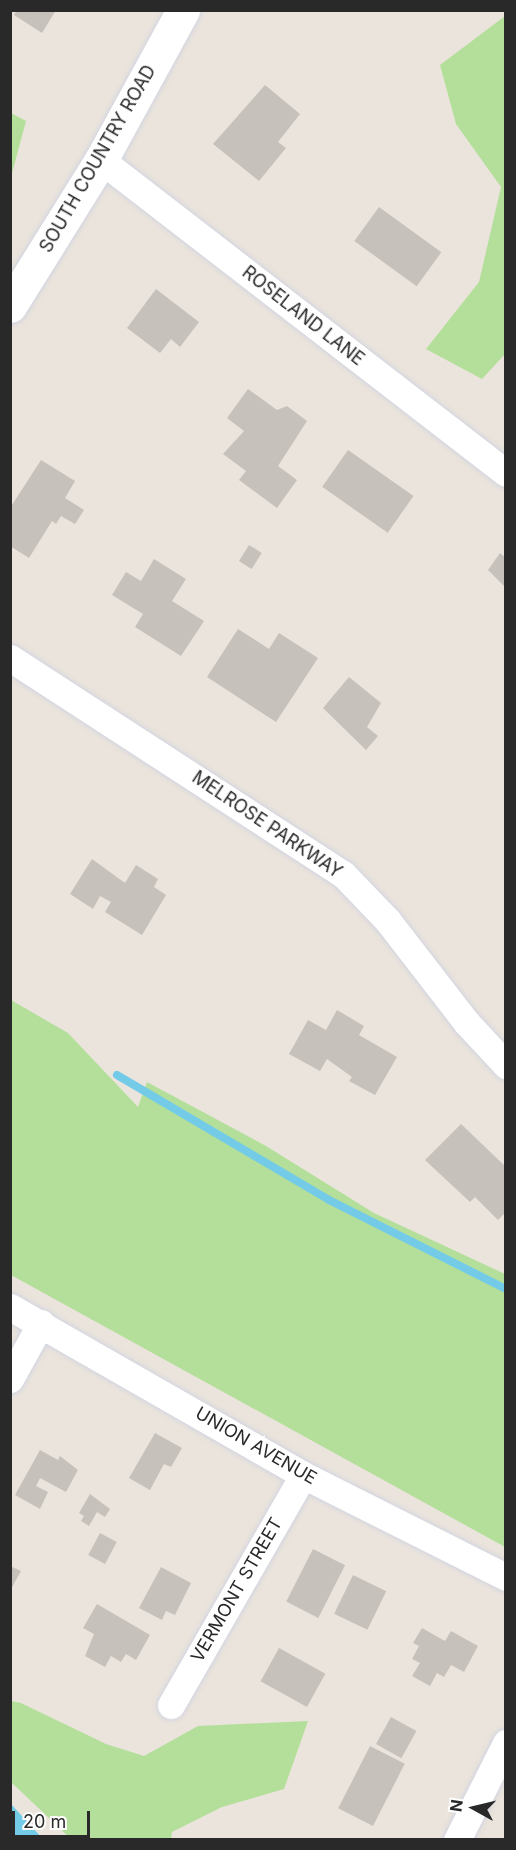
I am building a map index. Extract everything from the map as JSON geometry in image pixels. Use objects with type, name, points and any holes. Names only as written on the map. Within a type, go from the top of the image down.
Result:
[{"type":"main road","name":"SOUTH COUNTRY ROAD","points":[[10,306],[101,160],[183,10]]},
{"type":"street","name":"ROSELAND LANE","points":[[101,160],[506,473]]},
{"type":"street","name":"MELROSE PARKWAY","points":[[10,658],[343,874],[388,921],[506,1065]]},
{"type":"street","name":"UNION AVENUE","points":[[10,1307],[303,1475],[506,1577]]},
{"type":"street","points":[[10,1379],[41,1323]]},
{"type":"street","name":"VERMONT STREET","points":[[171,1706],[303,1475]]},
{"type":"street","points":[[457,1839],[506,1743]]},
{"type":"green space","points":[[505,16],[505,354],[482,379],[426,349],[479,282],[501,187],[456,124],[440,65]]},
{"type":"green space","points":[[11,113],[26,121],[11,177]]},
{"type":"green space","points":[[11,1000],[68,1033],[138,1107],[147,1082],[266,1146],[374,1213],[505,1274],[505,1547],[11,1275]]},
{"type":"green space","points":[[11,1701],[21,1703],[106,1744],[144,1756],[198,1726],[308,1721],[284,1789],[222,1807],[172,1832],[171,1839],[71,1839],[11,1782]]},
{"type":"water","points":[[11,1804],[43,1839],[11,1839]]},
{"type":"building","points":[[17,10],[56,10],[42,33],[14,15]]},
{"type":"building","points":[[265,85],[300,114],[278,142],[286,148],[259,181],[213,144]]},
{"type":"building","points":[[379,207],[441,252],[417,286],[354,241]]},
{"type":"building","points":[[156,289],[199,322],[180,347],[171,339],[160,353],[127,328]]},
{"type":"building","points":[[248,389],[277,410],[287,406],[307,421],[278,466],[297,480],[277,508],[239,480],[246,471],[223,454],[244,431],[227,418]]},
{"type":"building","points":[[348,450],[414,496],[388,533],[322,487]]},
{"type":"building","points":[[41,460],[75,481],[65,498],[84,510],[75,524],[61,516],[56,524],[52,521],[29,558],[10,546],[10,508]]},
{"type":"building","points":[[249,545],[262,553],[252,569],[239,561]]},
{"type":"building","points":[[500,553],[506,558],[506,588],[488,570]]},
{"type":"building","points":[[154,559],[186,579],[172,601],[204,621],[181,656],[135,627],[143,614],[112,595],[126,572],[141,581]]},
{"type":"building","points":[[238,629],[269,649],[279,633],[318,658],[276,722],[207,677]]},
{"type":"building","points":[[349,677],[381,703],[367,727],[378,736],[366,750],[323,708]]},
{"type":"building","points":[[92,859],[125,883],[136,865],[158,879],[154,887],[166,895],[142,935],[105,912],[111,902],[100,896],[93,909],[70,894]]},
{"type":"building","points":[[337,1010],[364,1026],[359,1035],[397,1057],[375,1095],[349,1081],[352,1077],[327,1059],[320,1071],[289,1054],[308,1020],[326,1030]]},
{"type":"building","points":[[461,1124],[506,1167],[506,1212],[498,1220],[475,1197],[470,1202],[425,1160]]},
{"type":"building","points":[[155,1433],[182,1448],[171,1467],[164,1464],[150,1490],[129,1478]]},
{"type":"building","points":[[40,1450],[58,1460],[60,1456],[78,1470],[66,1492],[40,1478],[36,1486],[48,1492],[40,1509],[15,1495]]},
{"type":"building","points":[[90,1494],[110,1509],[105,1517],[97,1512],[89,1526],[81,1521],[84,1516],[79,1513]]},
{"type":"building","points":[[100,1533],[117,1542],[105,1564],[88,1555]]},
{"type":"building","points":[[313,1549],[345,1565],[318,1618],[286,1602]]},
{"type":"building","points":[[10,1566],[21,1571],[10,1591]]},
{"type":"building","points":[[161,1567],[191,1583],[175,1615],[166,1611],[162,1620],[139,1608]]},
{"type":"building","points":[[353,1575],[386,1591],[367,1630],[334,1614]]},
{"type":"building","points":[[97,1604],[150,1635],[136,1660],[126,1654],[121,1662],[111,1656],[105,1667],[85,1656],[94,1634],[83,1628]]},
{"type":"building","points":[[422,1628],[445,1641],[451,1631],[478,1646],[464,1672],[451,1665],[444,1677],[437,1673],[430,1686],[412,1676],[420,1663],[412,1659],[419,1646],[413,1643]]},
{"type":"building","points":[[279,1648],[325,1674],[307,1707],[261,1681]]},
{"type":"building","points":[[391,1717],[416,1731],[401,1758],[376,1744]]},
{"type":"building","points":[[370,1746],[405,1764],[373,1826],[338,1808]]},
{"type":"waterway","points":[[117,1075],[329,1200],[506,1289]]}]
